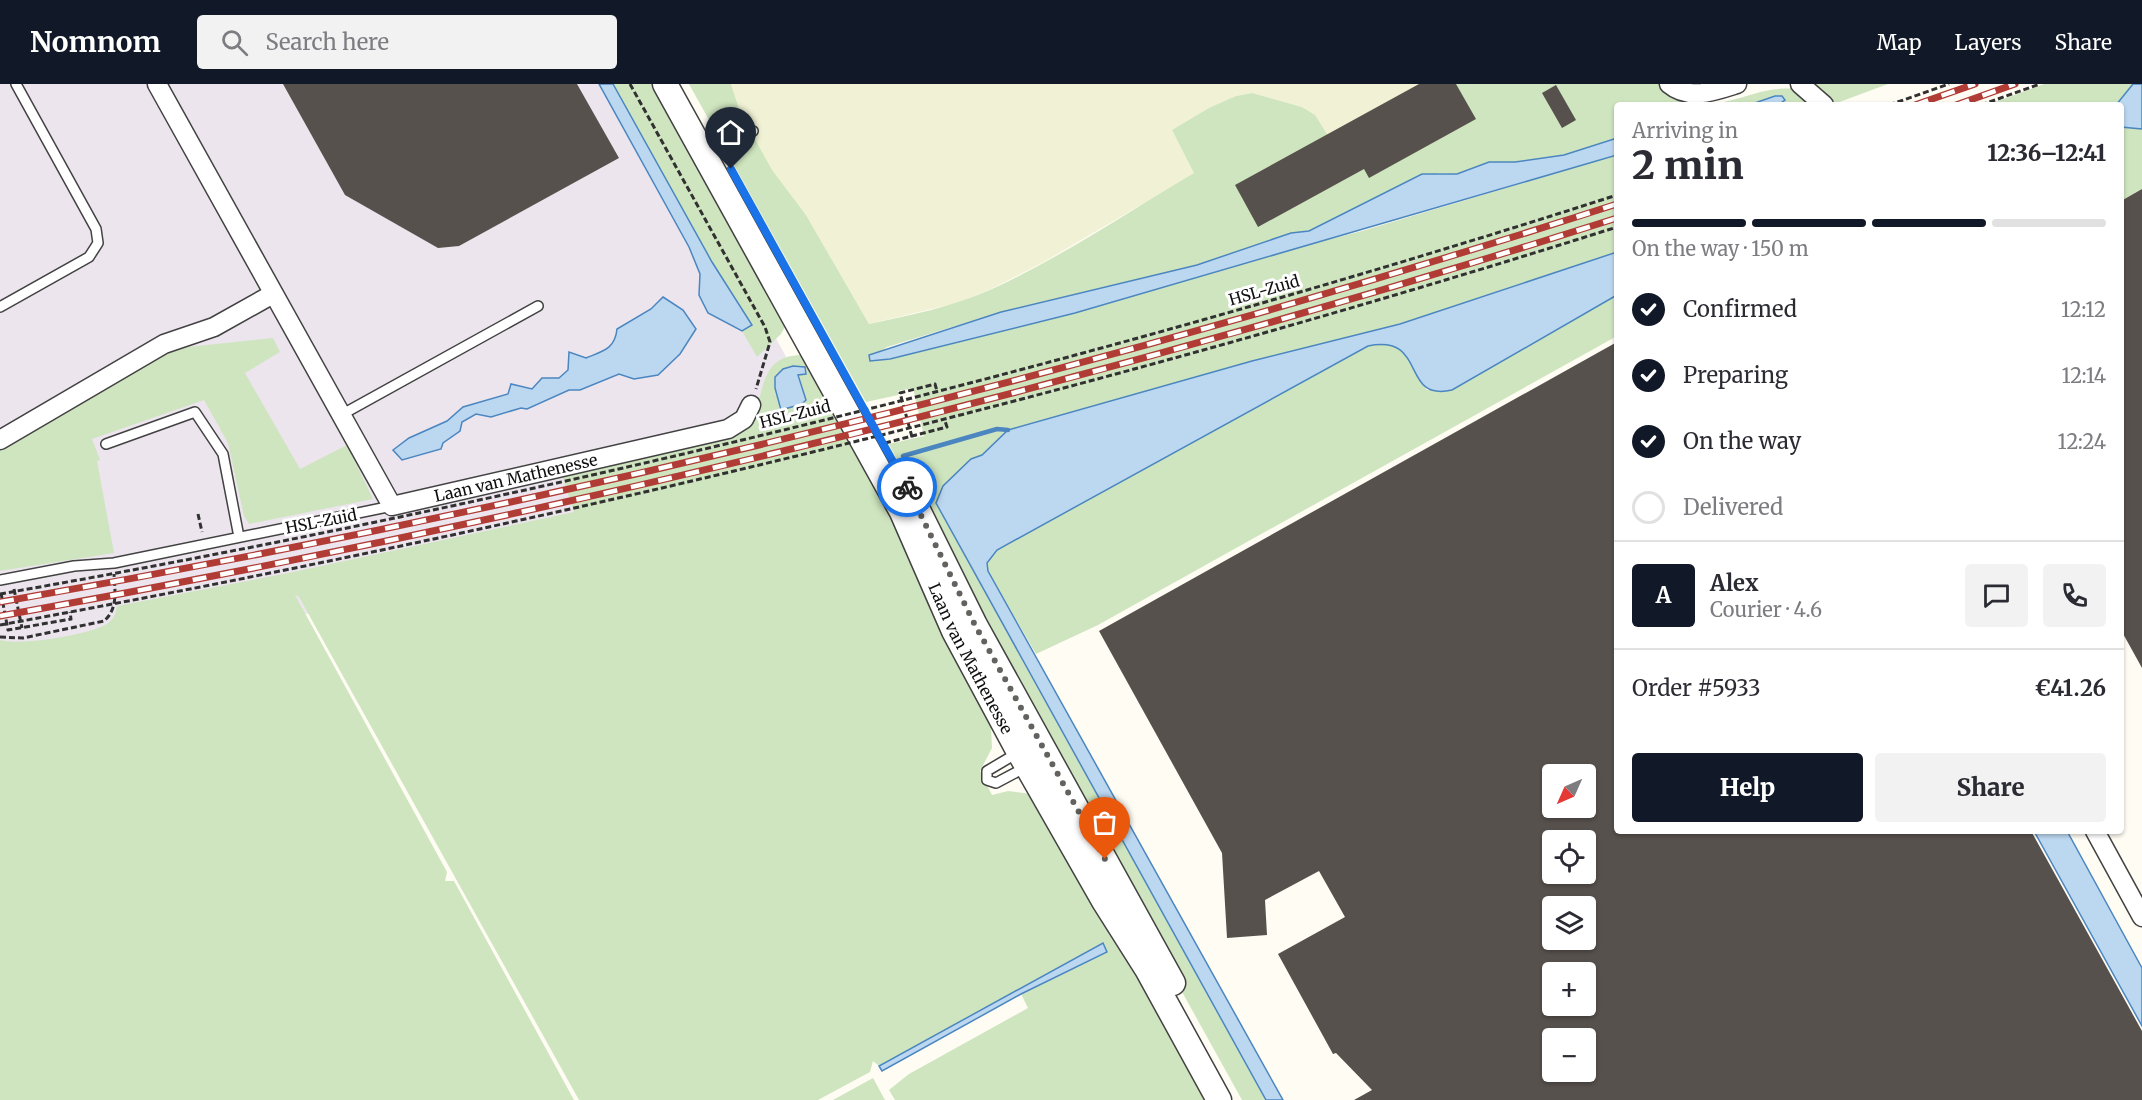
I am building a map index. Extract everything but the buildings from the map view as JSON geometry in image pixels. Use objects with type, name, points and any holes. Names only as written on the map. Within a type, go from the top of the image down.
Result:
[{"type":"street","points":[[157,84],[392,506]]},
{"type":"street","name":"Laan van Mathenesse","points":[[665,84],[713,153],[884,443],[975,625],[1030,756]]},
{"type":"street","name":"Laan van Mathenesse","points":[[683,84],[713,153],[902,512],[954,631],[1030,756],[1219,1100]]},
{"type":"street","points":[[1669,84],[1685,93],[1699,94],[1737,84]]},
{"type":"street","points":[[1800,84],[1821,102]]},
{"type":"street","points":[[0,440],[164,344],[214,327],[273,294]]},
{"type":"street","name":"Laan van Mathenesse","points":[[392,506],[729,429],[744,419],[751,405]]},
{"type":"street","points":[[1030,756],[1115,878],[1238,1100]]},
{"type":"street","points":[[2096,834],[2142,917]]},
{"type":"lane","points":[[0,307],[89,257],[98,243],[99,235],[16,84]]},
{"type":"lane","points":[[713,153],[753,130]]},
{"type":"lane","points":[[341,415],[538,306]]},
{"type":"lane","points":[[106,444],[195,412],[223,454],[239,537]]},
{"type":"lane","points":[[0,580],[74,566],[114,563],[392,506]]},
{"type":"path","points":[[630,84],[765,327],[770,342],[751,405]]},
{"type":"path","points":[[1898,102],[1949,84]]},
{"type":"path","points":[[1989,102],[2040,84]]},
{"type":"path","name":"HSL-Zuid","points":[[0,594],[231,551],[512,493],[937,391],[1277,299],[1614,196]]},
{"type":"path","points":[[0,625],[500,526],[688,484],[945,420],[1268,333],[1614,228]]},
{"type":"path","points":[[913,436],[900,393],[935,384],[937,391]]},
{"type":"path","points":[[884,443],[947,428],[945,420]]},
{"type":"path","points":[[198,514],[202,534]]},
{"type":"path","points":[[0,637],[23,638],[104,621],[113,612],[115,602],[114,563]]},
{"type":"path","points":[[13,584],[22,628]]},
{"type":"path","points":[[0,585],[8,630],[71,619],[70,612]]},
{"type":"shaded area","points":[[0,84],[637,84],[861,494],[0,680]]},
{"type":"green space","points":[[613,84],[660,84],[787,323],[781,334],[757,357],[742,331],[752,324],[712,262]]},
{"type":"green space","points":[[689,84],[731,84],[740,112],[772,170],[806,215],[869,324],[947,306],[992,289],[1069,249],[1194,173],[1172,130],[1209,108],[1236,96],[1252,93],[1302,107],[1315,115],[1337,150],[1456,84],[1659,84],[1676,97],[1689,102],[1614,102],[1614,139],[1564,155],[1515,162],[1489,162],[1457,174],[1439,173],[1309,231],[1291,233],[1197,265],[1001,312],[887,347],[878,353],[1362,231],[1614,156],[1614,253],[1400,324],[1252,361],[1008,430],[982,455],[971,459],[943,486],[936,503],[1266,1100],[1242,1100],[984,635],[889,444],[924,436],[913,388],[898,391],[898,395],[866,402]]},
{"type":"green space","points":[[731,84],[1456,84],[1337,150],[1314,115],[1302,107],[1252,93],[1236,96],[1172,130],[1195,173],[1042,263],[991,289],[961,302],[869,324],[806,215],[772,171],[740,112]]},
{"type":"green space","points":[[1815,84],[1888,84],[1839,102],[1832,102]]},
{"type":"green space","points":[[2044,84],[2133,84],[2118,102],[1995,102]]},
{"type":"green space","points":[[1776,89],[1794,89],[1812,102],[1782,102],[1784,100],[1780,97],[1761,102],[1725,102]]},
{"type":"green space","points":[[2124,127],[2142,129],[2142,189],[2124,199]]},
{"type":"green space","points":[[1614,297],[1614,338],[1098,625],[1036,654],[988,571],[987,563],[997,550],[1352,352],[1371,345],[1384,343],[1394,345],[1401,349],[1427,390],[1452,389]]},
{"type":"green space","points":[[273,338],[280,352],[245,373],[300,469],[347,445],[373,499],[249,524],[244,516],[228,443],[204,400],[92,439],[100,460],[97,461],[114,553],[0,571],[0,449],[170,349]]},
{"type":"green space","points":[[800,355],[808,357],[912,541],[927,598],[991,727],[992,748],[980,771],[992,795],[1008,791],[1031,794],[1213,1100],[895,1100],[889,1090],[909,1074],[1028,1008],[1021,994],[1107,952],[1103,943],[879,1066],[873,1061],[870,1072],[818,1100],[579,1100],[299,597],[295,595],[447,872],[445,881],[454,881],[574,1100],[0,1100],[0,640],[23,642],[69,636],[96,629],[108,623],[114,617],[117,606],[288,573],[574,512],[562,475],[755,413],[767,374],[779,361]],"holes":[[[784,369],[797,369],[806,400],[795,406],[775,377]]]},
{"type":"green space","points":[[873,1078],[885,1100],[833,1100]]},
{"type":"water","points":[[599,84],[613,84],[712,262],[752,325],[742,331],[708,313],[699,295],[700,274],[689,247]]},
{"type":"water","points":[[2133,84],[2142,84],[2142,129],[2124,127],[2124,102],[2118,102]]},
{"type":"water","points":[[1775,96],[1782,96],[1785,100],[1782,102],[1758,102]]},
{"type":"water","points":[[1614,139],[1614,156],[1075,313],[890,359],[870,361],[869,355],[1001,312],[1197,265],[1291,233],[1309,231],[1422,174],[1457,174],[1489,162],[1515,162],[1564,155]]},
{"type":"water","points":[[1614,253],[1614,297],[1452,390],[1436,391],[1425,386],[1407,358],[1399,350],[1387,345],[1368,346],[997,550],[987,563],[988,571],[1283,1100],[1266,1100],[936,503],[943,486],[971,459],[982,455],[1008,430],[1252,361],[1400,324]]},
{"type":"water","points":[[663,297],[683,310],[696,329],[680,354],[658,375],[634,379],[619,374],[580,390],[569,390],[527,409],[521,408],[491,417],[476,414],[462,422],[460,431],[443,443],[441,449],[402,460],[393,450],[409,438],[447,421],[463,407],[508,394],[511,384],[532,389],[542,378],[559,378],[568,370],[569,352],[586,358],[603,351],[614,341],[617,329],[651,309]]},
{"type":"water","points":[[793,366],[805,367],[806,374],[798,375],[806,400],[801,405],[802,409],[796,410],[795,406],[781,410],[775,388],[775,377],[783,369]]},
{"type":"water","points":[[2036,834],[2069,834],[2142,968],[2142,1026]]},
{"type":"water","points":[[1103,943],[1107,952],[1021,994],[882,1071],[879,1066]]},
{"type":"waterway","points":[[903,456],[997,429],[1008,430]]},
{"type":"railway","points":[[1924,102],[1975,84]]},
{"type":"railway","points":[[1964,102],[2015,84]]},
{"type":"railway","points":[[0,602],[205,565],[409,524],[816,431],[1018,380],[1219,325],[1614,205]]},
{"type":"railway","points":[[0,616],[205,578],[409,536],[815,443],[1017,392],[1218,337],[1614,219]]},
{"type":"way so far","points":[[907,487],[975,625],[1105,859]]},
{"type":"route","points":[[731,169],[907,487]]}]
